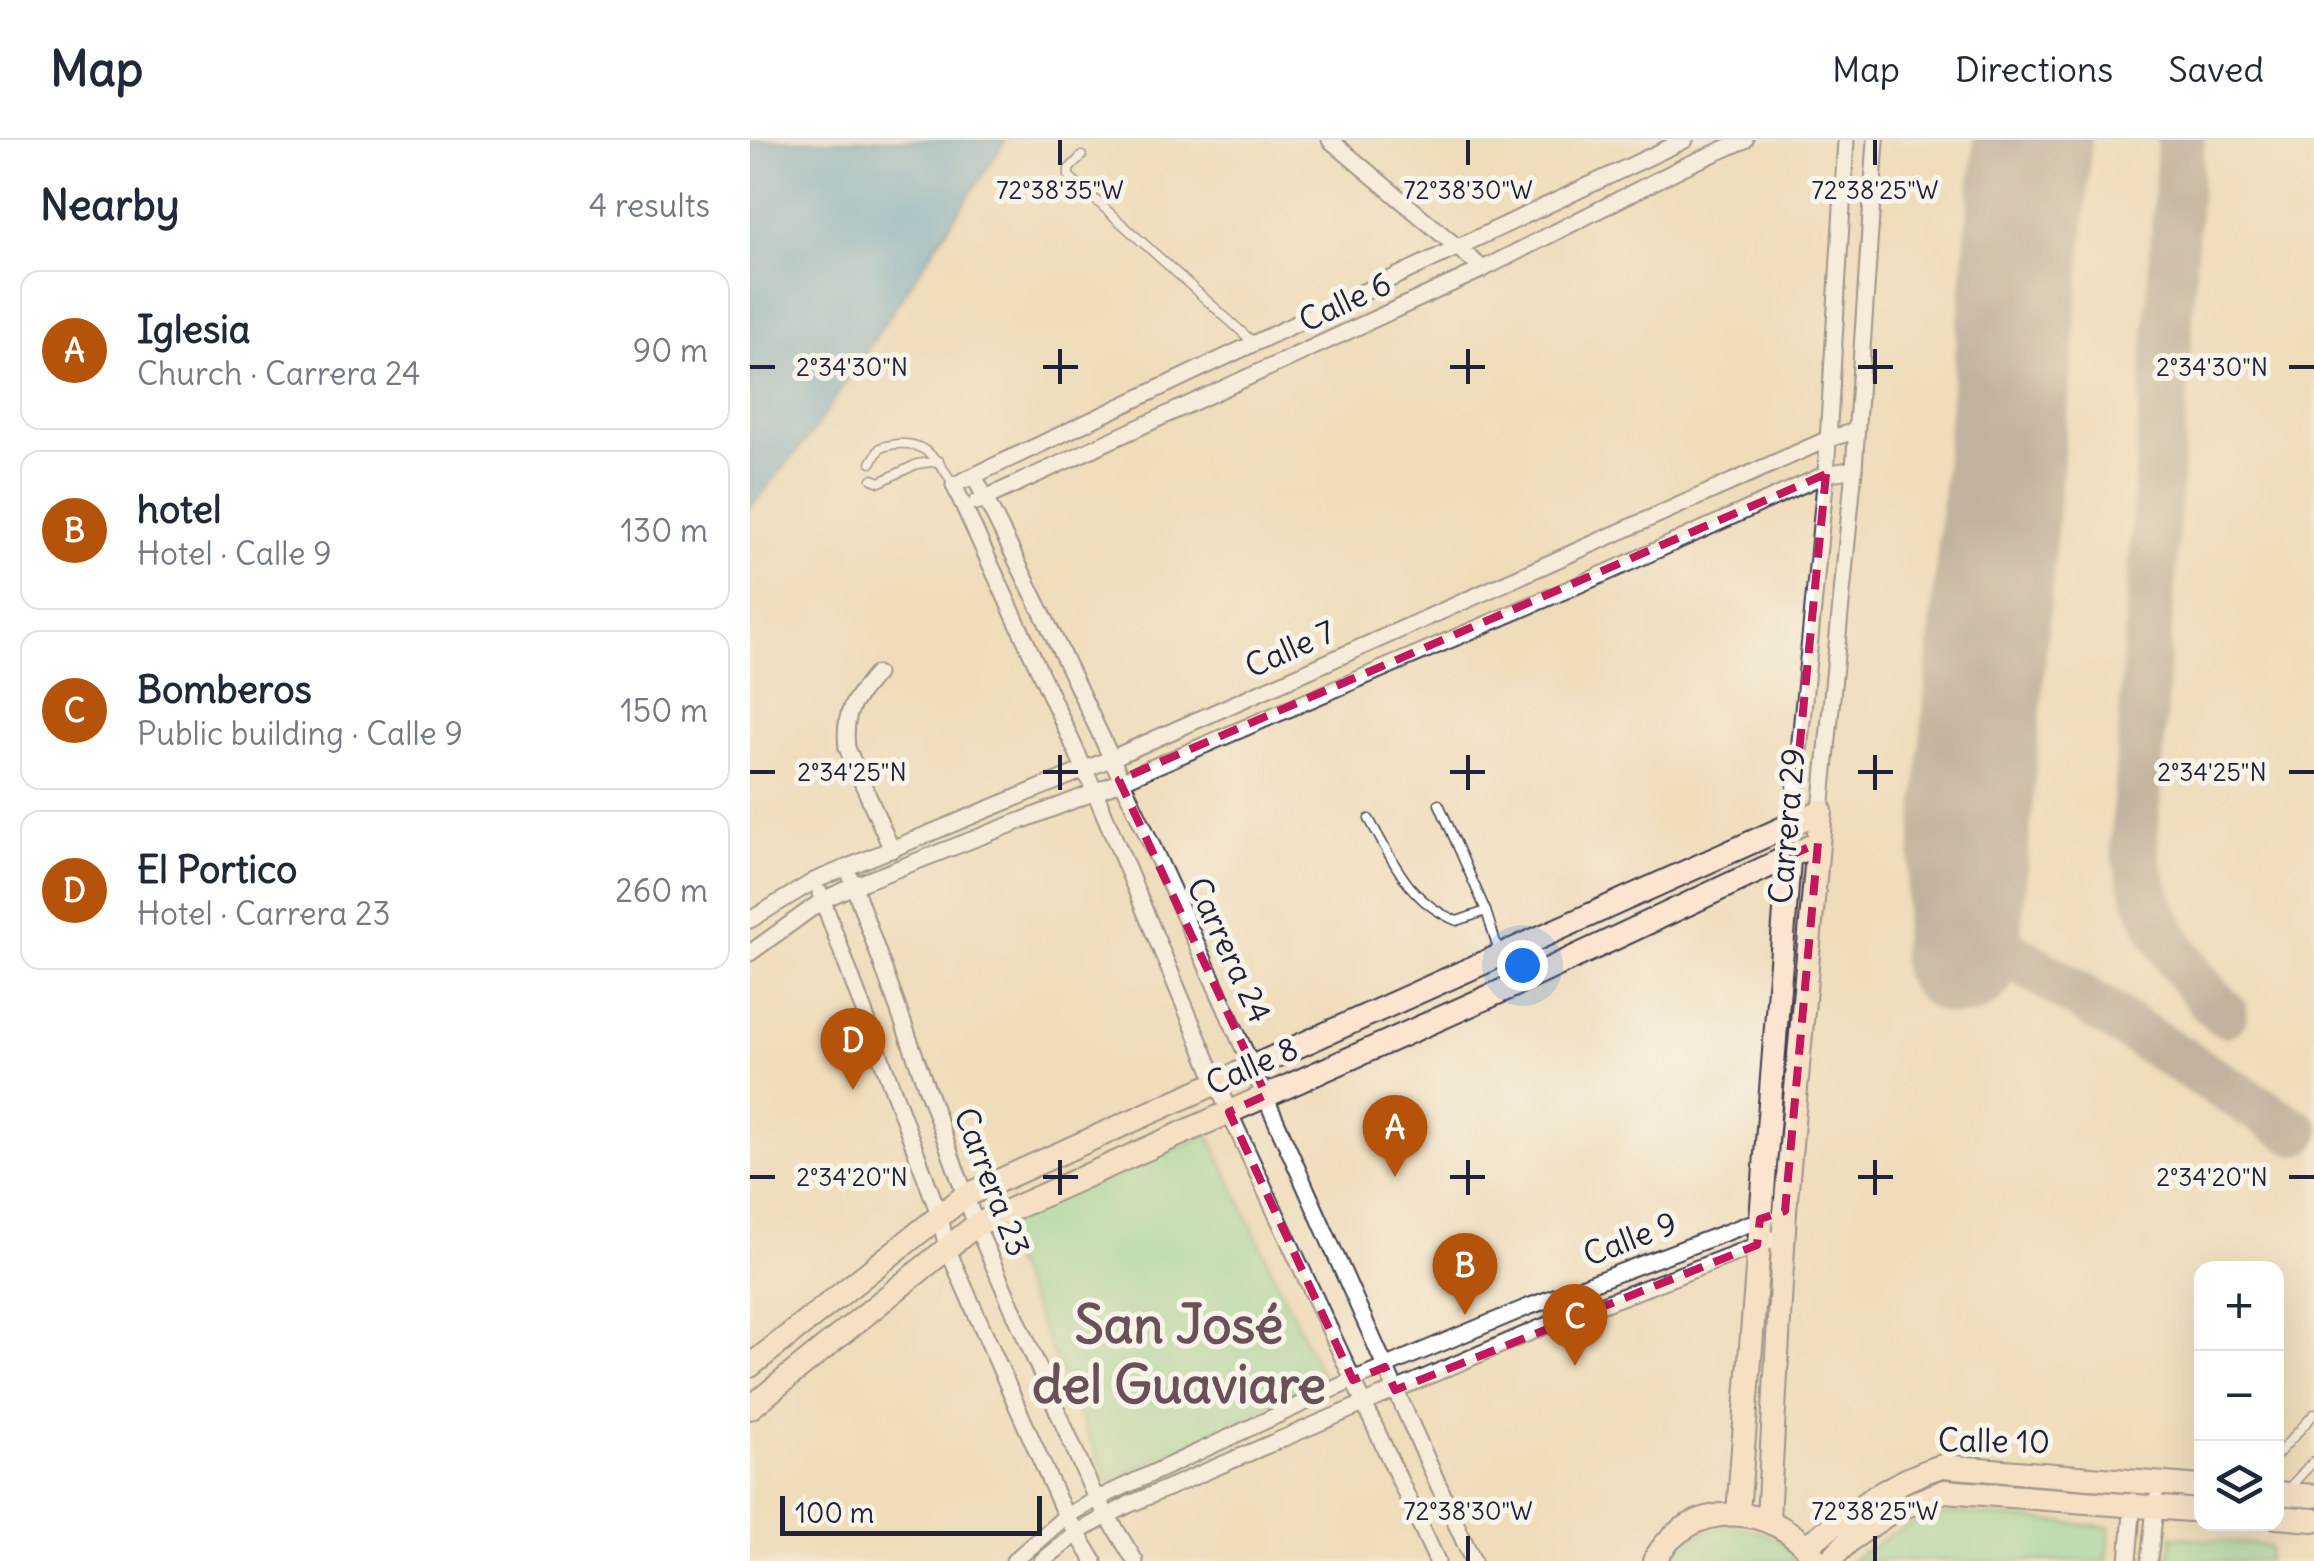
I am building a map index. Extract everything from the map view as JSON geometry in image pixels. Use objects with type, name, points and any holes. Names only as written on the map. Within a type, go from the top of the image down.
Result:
[{"type":"main road","name":"Calle 8","points":[[750,1366],[965,1196],[1821,811]]},
{"type":"main road","name":"Carrera 29","points":[[1768,1519],[1784,1223],[1821,811]]},
{"type":"main road","name":"Carrera 29","points":[[1738,1513],[1792,824]]},
{"type":"main road","name":"Calle 8","points":[[750,1408],[976,1225],[1515,985],[1818,843]]},
{"type":"main road","points":[[1942,1466],[1945,1491]]},
{"type":"main road","name":"Calle 10","points":[[1811,1553],[1879,1492],[1912,1475],[1942,1466],[2194,1486]]},
{"type":"main road","name":"Calle 10","points":[[1829,1561],[1850,1540],[1891,1512],[1945,1491],[2194,1511]]},
{"type":"main road","points":[[2284,1495],[2314,1496]]},
{"type":"main road","points":[[1654,1561],[1685,1527],[1720,1514],[1738,1513],[1768,1519],[1789,1530],[1811,1553]]},
{"type":"main road","points":[[2284,1518],[2314,1520]]},
{"type":"street","points":[[1330,140],[1483,269]]},
{"type":"street","name":"Calle 6","points":[[954,485],[1456,247],[1657,145],[1684,140]]},
{"type":"street","name":"Calle 6","points":[[965,508],[1483,269],[1683,167],[1745,140]]},
{"type":"street","name":"Carrera 29","points":[[1792,824],[1826,474],[1846,140]]},
{"type":"street","name":"Carrera 29","points":[[1821,811],[1854,469],[1876,140]]},
{"type":"street","points":[[1657,145],[1683,167]]},
{"type":"street","name":"Calle 7","points":[[754,911],[814,880],[1110,759],[1828,439],[1855,431]]},
{"type":"street","name":"Calle 7","points":[[750,953],[823,900],[853,886],[1095,792],[1826,474],[1854,469]]},
{"type":"street","name":"Carrera 24","points":[[974,476],[1254,1066],[1473,1561]]},
{"type":"street","name":"Carrera 24","points":[[954,485],[1095,792],[1229,1112],[1437,1561]]},
{"type":"street","points":[[1596,544],[1606,572]]},
{"type":"street","points":[[1363,648],[1372,670]]},
{"type":"street","points":[[876,674],[850,710],[846,734],[848,748],[892,850]]},
{"type":"street","name":"Carrera 23","points":[[848,867],[976,1225],[1097,1499],[1135,1561]]},
{"type":"street","name":"Carrera 23","points":[[814,880],[940,1216],[948,1248],[1066,1516],[1094,1561]]},
{"type":"street","points":[[754,911],[782,929]]},
{"type":"street","points":[[1500,955],[1515,985]]},
{"type":"street","name":"Calle 9","points":[[1014,1561],[1066,1516],[1097,1499],[1353,1380],[1528,1307],[1760,1219],[1784,1223]]},
{"type":"street","name":"Calle 9","points":[[1042,1561],[1106,1515],[1540,1328],[1757,1244],[1784,1223]]},
{"type":"street","points":[[1528,1307],[1540,1328]]},
{"type":"street","points":[[2146,1483],[2144,1508],[2150,1561]]},
{"type":"street","points":[[2128,1561],[2144,1508],[2146,1483]]},
{"type":"lane","points":[[1082,156],[1069,169],[1070,176],[1253,342]]},
{"type":"lane","points":[[871,463],[880,448],[900,444],[924,449],[939,462],[954,485]]},
{"type":"lane","points":[[872,479],[880,482],[916,464],[939,462]]},
{"type":"lane","points":[[1439,804],[1486,911],[1500,955]]},
{"type":"lane","points":[[1369,819],[1410,890],[1422,902],[1457,920],[1486,911]]},
{"type":"lane","points":[[2284,1447],[2314,1414]]},
{"type":"lane","points":[[2284,1490],[2314,1461]]},
{"type":"highlighted area","points":[[1826,474],[1789,856],[1818,843],[1785,1211],[1760,1219],[1757,1245],[1395,1390],[1385,1367],[1353,1380],[1229,1112],[1266,1095],[1119,780]]},
{"type":"green space","points":[[1209,1134],[1323,1379],[1109,1483],[999,1223]]},
{"type":"green space","points":[[1956,1513],[2110,1527],[2107,1561],[1850,1561],[1913,1524]]},
{"type":"green space","points":[[1732,1525],[1778,1540],[1798,1561],[1666,1561],[1687,1540]]},
{"type":"green space","points":[[2172,1536],[2270,1546],[2268,1561],[2169,1561]]},
{"type":"water","points":[[750,140],[1006,140],[810,436],[750,508]]},
{"type":"taxiway","points":[[2181,140],[2134,844],[2145,891],[2165,936],[2192,977],[2224,1013]]},
{"type":"taxiway","points":[[1963,924],[2296,1132]]},
{"type":"runway","points":[[1960,957],[2033,140]]},
{"type":"place","name":"El Portico","points":[[853,1090]]},
{"type":"place","name":"Iglesia","points":[[1395,1177]]},
{"type":"place","name":"hotel","points":[[1465,1315]]},
{"type":"place","name":"Bomberos","points":[[1575,1366]]},
{"type":"district","name":"San José del Guaviare","points":[[1179,1355]]}]
